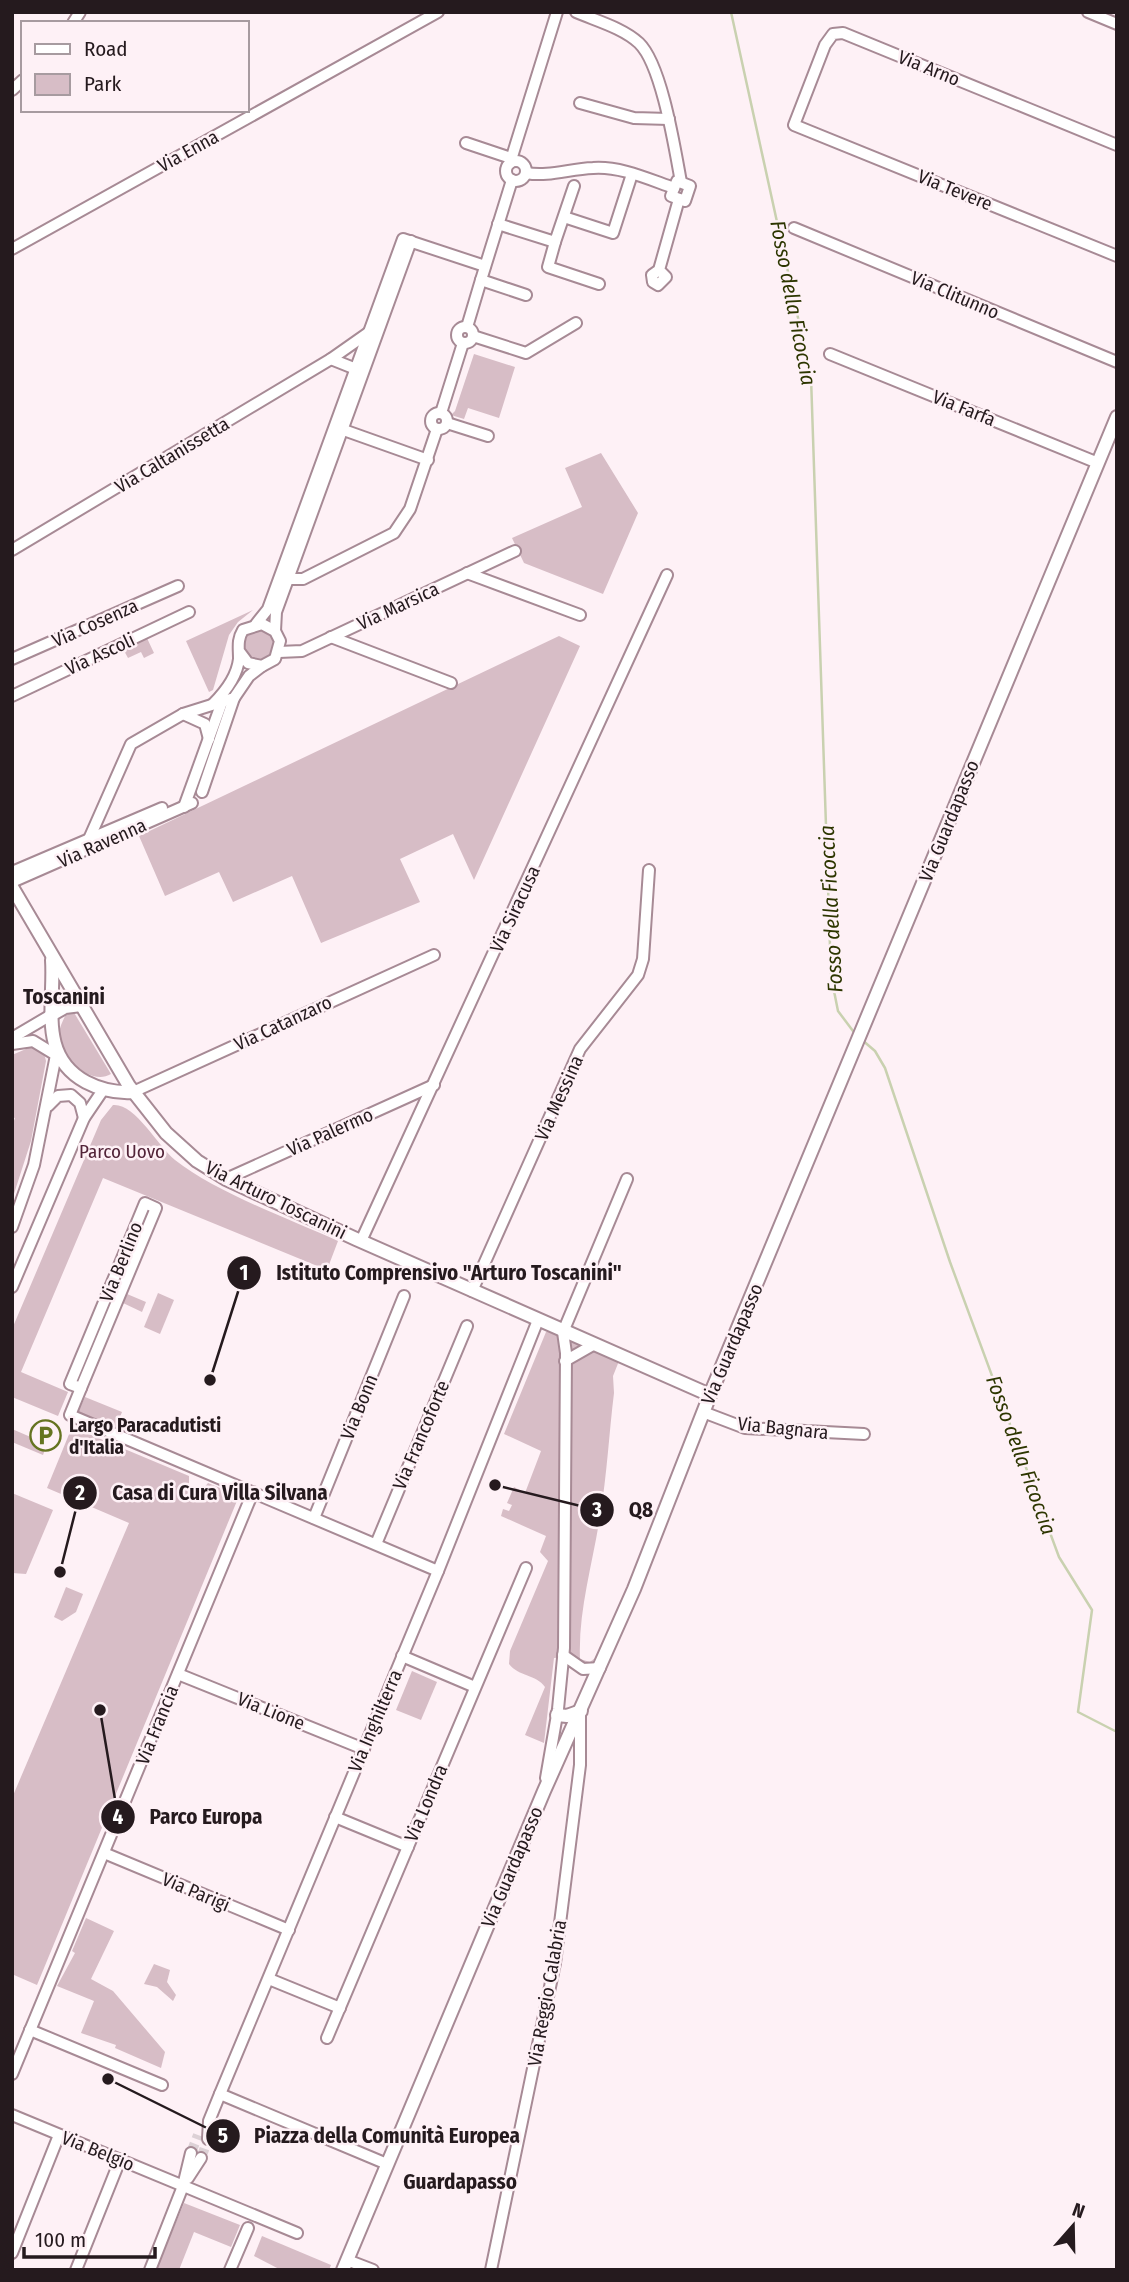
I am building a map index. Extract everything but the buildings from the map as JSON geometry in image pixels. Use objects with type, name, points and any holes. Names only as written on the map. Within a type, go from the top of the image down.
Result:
[{"type":"street","name":"Via Enna","points":[[12,249],[438,12]]},
{"type":"street","points":[[512,180],[506,172],[557,12]]},
{"type":"street","points":[[576,12],[628,35],[642,47],[650,59],[669,120],[678,190],[659,270]]},
{"type":"street","points":[[1088,12],[1117,24]]},
{"type":"street","name":"Via Arno","points":[[794,125],[825,45],[833,34],[843,33],[1117,145]]},
{"type":"street","points":[[580,103],[634,118],[669,120]]},
{"type":"street","name":"Via Tevere","points":[[794,125],[1117,256]]},
{"type":"street","points":[[466,143],[523,163],[526,173]]},
{"type":"street","points":[[526,173],[547,175],[596,168],[632,174],[678,190]]},
{"type":"street","points":[[512,180],[519,180],[526,173]]},
{"type":"street","points":[[564,217],[613,233],[632,174]]},
{"type":"street","points":[[444,418],[463,343],[471,341],[470,332],[481,280],[512,180]]},
{"type":"street","points":[[574,186],[548,267],[599,284]]},
{"type":"street","points":[[498,224],[555,242]]},
{"type":"street","name":"Via Clitunno","points":[[794,228],[1117,362]]},
{"type":"street","points":[[407,240],[485,266]]},
{"type":"street","points":[[340,429],[356,369],[407,240]]},
{"type":"street","points":[[202,792],[203,772],[217,703],[236,670],[239,636],[256,624],[268,609],[283,579],[407,240]]},
{"type":"street","points":[[481,280],[526,295]]},
{"type":"street","points":[[470,332],[526,353],[576,323]]},
{"type":"street","name":"Via Caltanissetta","points":[[12,551],[331,359],[369,333]]},
{"type":"street","name":"Via Farfa","points":[[830,354],[1098,463]]},
{"type":"street","points":[[331,359],[356,369]]},
{"type":"street","name":"Via Guardapasso","points":[[345,2265],[544,1791],[657,1533],[710,1395],[1117,417]]},
{"type":"street","points":[[283,579],[303,579],[394,533],[410,509],[428,460],[437,429],[431,419],[444,418],[488,436]]},
{"type":"street","points":[[340,429],[428,460]]},
{"type":"street","name":"Via Marsica","points":[[279,652],[298,652],[515,551]]},
{"type":"street","points":[[467,573],[580,615]]},
{"type":"street","name":"Via Siracusa","points":[[361,1241],[667,575]]},
{"type":"street","points":[[203,772],[234,698],[250,676],[270,663],[279,652],[280,641],[275,631],[275,616],[283,579]]},
{"type":"street","name":"Via Cosenza","points":[[12,659],[178,586]]},
{"type":"street","name":"Via Ascoli","points":[[12,696],[189,612]]},
{"type":"street","points":[[256,624],[275,631]]},
{"type":"street","points":[[331,637],[451,683]]},
{"type":"street","points":[[239,651],[248,663],[262,666]]},
{"type":"street","points":[[89,839],[131,744],[142,735],[183,715],[234,698]]},
{"type":"street","points":[[183,715],[205,724],[209,739]]},
{"type":"street","name":"Via Ravenna","points":[[12,882],[188,805],[203,772]]},
{"type":"street","points":[[12,872],[162,808]]},
{"type":"street","name":"Via Messina","points":[[472,1291],[580,1049],[638,975],[643,959],[649,870]]},
{"type":"street","name":"Via Arturo Toscanini","points":[[12,887],[133,1092],[178,1146],[226,1179],[710,1395]]},
{"type":"street","points":[[12,1227],[29,1185],[48,1106],[56,1055],[51,1015],[52,955]]},
{"type":"street","name":"Via Catanzaro","points":[[133,1092],[434,955]]},
{"type":"street","points":[[12,1038],[65,1007],[81,1005]]},
{"type":"street","points":[[12,1044],[33,1041],[56,1055],[78,1077],[103,1090],[133,1092]]},
{"type":"street","points":[[12,1287],[84,1118],[103,1090],[121,1073]]},
{"type":"street","name":"Via Palermo","points":[[226,1179],[434,1085]]},
{"type":"street","points":[[48,1106],[60,1096],[71,1095],[80,1103],[84,1118]]},
{"type":"street","points":[[544,1791],[557,1715],[563,1655],[564,1332],[626,1180]]},
{"type":"street","name":"Via Berlino","points":[[81,1388],[70,1384],[145,1203],[156,1208],[70,1415],[253,1493]]},
{"type":"street","name":"Via Bonn","points":[[314,1518],[404,1296]]},
{"type":"street","name":"Via Inghilterra","points":[[203,2137],[438,1571],[538,1320]]},
{"type":"street","name":"Via Francoforte","points":[[376,1544],[467,1326]]},
{"type":"street","points":[[565,1361],[593,1345]]},
{"type":"street","name":"Via Bagnara","points":[[703,1412],[746,1428],[864,1434]]},
{"type":"street","points":[[253,1493],[438,1571]]},
{"type":"street","name":"Via Francia","points":[[12,2074],[253,1493]]},
{"type":"street","name":"Via Londra","points":[[327,2038],[526,1568]]},
{"type":"street","points":[[563,1655],[583,1669],[600,1668]]},
{"type":"street","points":[[402,1656],[475,1687]]},
{"type":"street","name":"Via Lione","points":[[178,1674],[364,1749]]},
{"type":"street","points":[[557,1715],[567,1716],[580,1712]]},
{"type":"street","name":"Via Reggio Calabria","points":[[491,2270],[555,1963],[580,1765],[580,1712]]},
{"type":"street","points":[[335,1817],[408,1847]]},
{"type":"street","name":"Via Parigi","points":[[104,1853],[289,1930]]},
{"type":"street","points":[[268,1979],[340,2008]]},
{"type":"street","points":[[30,2030],[162,2085]]},
{"type":"street","points":[[220,2094],[387,2164]]},
{"type":"street","name":"Via Belgio","points":[[12,2115],[297,2233]]},
{"type":"street","points":[[12,2253],[59,2135]]},
{"type":"street","points":[[150,2270],[196,2155]]},
{"type":"street","points":[[76,2270],[120,2160]]},
{"type":"street","points":[[230,2270],[247,2228]]},
{"type":"street","points":[[345,2265],[373,2270]]},
{"type":"green space","points":[[474,354],[515,367],[499,418],[468,408],[464,419],[451,415],[455,411]]},
{"type":"green space","points":[[601,453],[638,513],[603,594],[524,563],[512,538],[582,507],[565,468]]},
{"type":"green space","points":[[253,610],[238,622],[229,635],[213,690],[209,692],[186,641]]},
{"type":"green space","points":[[259,629],[271,633],[275,645],[271,657],[259,661],[247,657],[243,645],[247,633]]},
{"type":"green space","points":[[146,636],[154,653],[144,658],[141,652],[128,658],[122,647]]},
{"type":"green space","points":[[559,636],[580,646],[474,880],[453,834],[400,859],[420,902],[321,943],[292,876],[233,902],[219,872],[165,896],[139,836]]},
{"type":"green space","points":[[73,1011],[111,1074],[103,1077],[86,1073],[66,1054],[60,1038],[60,1029],[65,1016]]},
{"type":"green space","points":[[33,1046],[44,1053],[46,1061],[31,1141],[12,1200],[12,1126],[15,1118],[12,1117],[12,1055]]},
{"type":"green space","name":"Parco Uovo","points":[[113,1105],[121,1106],[138,1118],[175,1160],[192,1172],[231,1194],[338,1241],[327,1270],[103,1178],[21,1372],[68,1392],[58,1416],[12,1397],[12,1329],[101,1120]]},
{"type":"green space","points":[[158,1293],[174,1300],[160,1334],[144,1327]]},
{"type":"green space","points":[[127,1294],[146,1302],[142,1312],[123,1303]]},
{"type":"green space","points":[[550,1331],[619,1361],[613,1376],[614,1393],[604,1485],[581,1623],[580,1659],[590,1662],[595,1658],[591,1664],[554,1658],[544,1743],[525,1735],[545,1687],[509,1664],[510,1651],[548,1561],[540,1552],[546,1536],[501,1516],[503,1509],[509,1511],[512,1505],[507,1503],[514,1487],[525,1493],[541,1451],[504,1434],[546,1332]]},
{"type":"green space","points":[[85,1397],[122,1412],[116,1427],[78,1412]]},
{"type":"green space","points":[[72,1427],[189,1476],[189,1485],[193,1490],[203,1489],[208,1483],[239,1496],[37,1985],[14,1975],[12,1979],[12,1798],[129,1523],[47,1488]]},
{"type":"green space","points":[[12,1429],[47,1444],[43,1455],[12,1442]]},
{"type":"green space","points":[[12,1493],[53,1510],[26,1574],[12,1573]]},
{"type":"green space","points":[[66,1587],[83,1594],[76,1612],[62,1621],[54,1617]]},
{"type":"green space","points":[[412,1671],[437,1682],[421,1720],[396,1710]]},
{"type":"green space","points":[[86,1918],[114,1931],[91,1979],[113,1991],[165,2052],[161,2068],[115,2048],[116,2045],[81,2033],[94,2001],[57,1986],[75,1953],[72,1951]]},
{"type":"green space","points":[[154,1964],[170,1970],[167,1982],[176,1995],[173,2001],[157,1987],[144,1984]]},
{"type":"green space","points":[[184,2203],[240,2225],[231,2247],[194,2232],[179,2270],[156,2270]]},
{"type":"green space","points":[[262,2236],[331,2265],[329,2270],[281,2270],[254,2256]]},
{"type":"waterway","name":"Fosso della Ficoccia","points":[[731,12],[811,377],[831,976],[838,1011],[856,1035]]},
{"type":"waterway","name":"Fosso della Ficoccia","points":[[861,1039],[875,1051],[885,1068],[950,1262],[1059,1557],[1092,1610],[1078,1712],[1117,1732]]},
{"type":"waterway","name":"Fosso della Ficoccia","points":[[1117,1902],[1117,1989]]},
{"type":"tunnel","points":[[191,2153],[198,2135]]},
{"type":"tunnel","points":[[201,2158],[208,2139]]},
{"type":"place","name":"Istituto Comprensivo \"Arturo Toscanini\"","points":[[210,1380]]},
{"type":"place","name":"Largo Paracadutisti d'Italia","points":[[46,1436]]},
{"type":"place","name":"Q8","points":[[495,1485]]},
{"type":"place","name":"Casa di Cura Villa Silvana","points":[[60,1572]]},
{"type":"place","name":"Parco Europa","points":[[100,1710]]},
{"type":"place","name":"Piazza della Comunità Europea","points":[[108,2079]]},
{"type":"district","name":"Toscanini","points":[[64,997]]},
{"type":"district","name":"Guardapasso","points":[[460,2182]]}]
